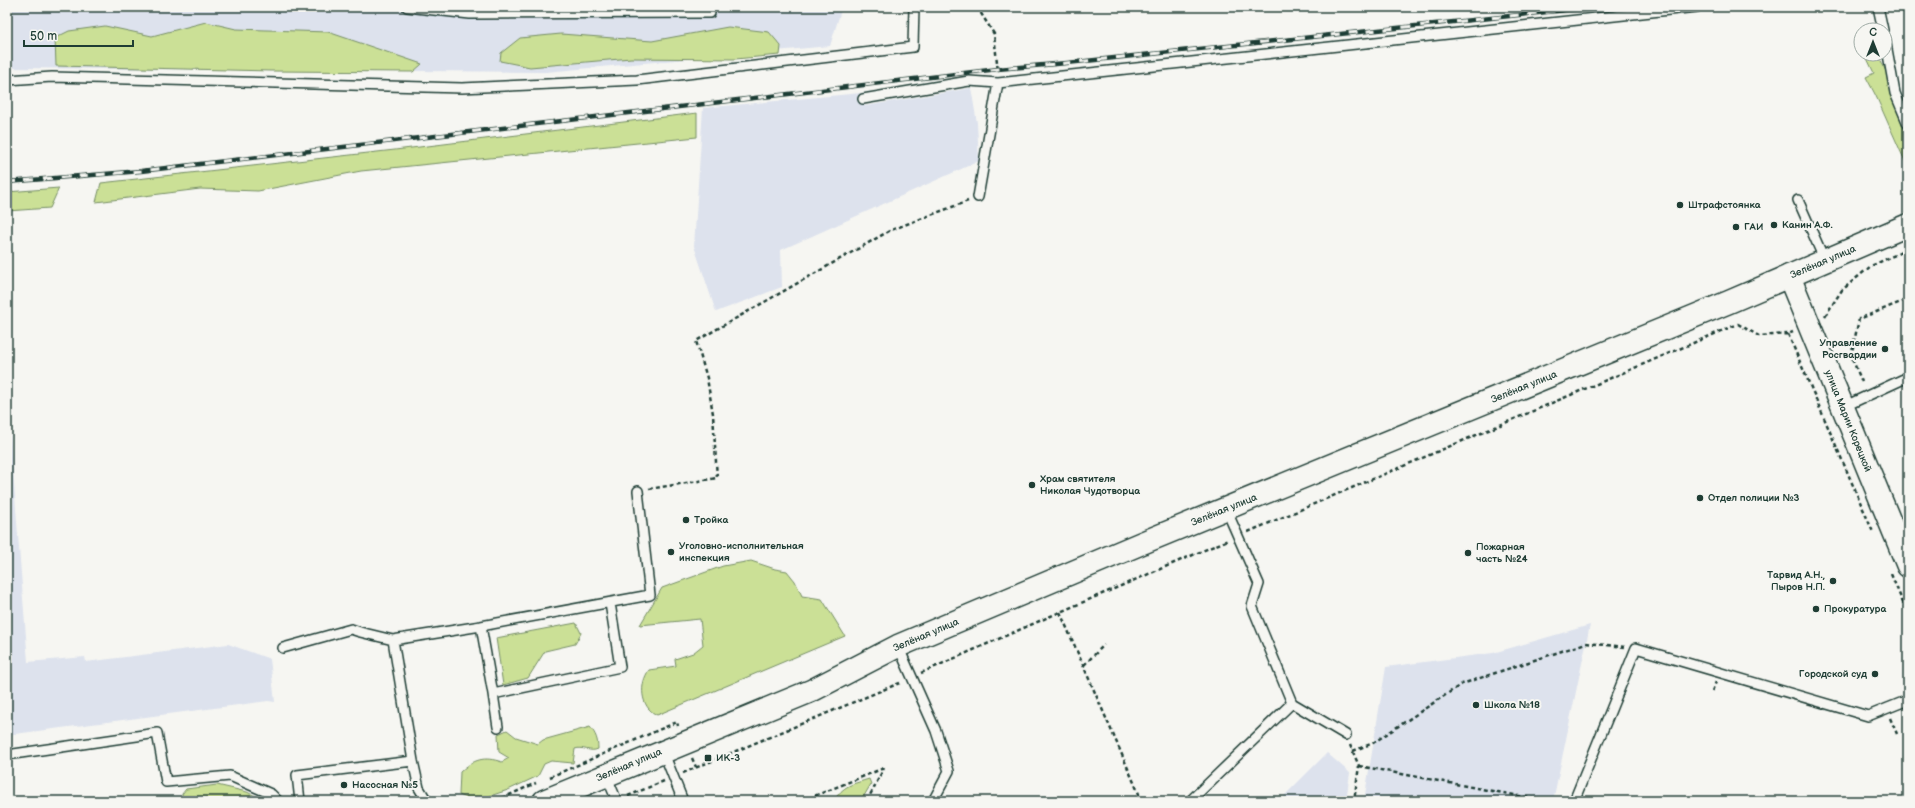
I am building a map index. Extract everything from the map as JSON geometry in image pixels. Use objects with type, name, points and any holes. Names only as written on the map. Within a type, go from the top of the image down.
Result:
[{"type":"main road","name":"Зелёная улица","points":[[542,792],[606,775],[811,691],[898,646],[1226,509],[1701,314],[1825,262],[1908,225]]},
{"type":"main road","name":"улица Марии Корецкой","points":[[1789,276],[1843,407],[1898,566]]},
{"type":"lane","points":[[407,7],[470,14],[710,13]]},
{"type":"lane","points":[[7,80],[52,77],[462,88],[638,80],[913,47],[914,7]]},
{"type":"lane","points":[[863,99],[969,81],[998,83],[1697,7]]},
{"type":"lane","points":[[1878,7],[1881,22]]},
{"type":"lane","points":[[1889,62],[1895,93],[1908,124]]},
{"type":"lane","points":[[978,197],[998,83]]},
{"type":"lane","points":[[1798,200],[1825,262]]},
{"type":"lane","points":[[1843,407],[1908,376]]},
{"type":"lane","points":[[283,648],[351,629],[393,640],[481,626],[650,595],[638,491]]},
{"type":"lane","points":[[1226,509],[1259,584],[1252,606],[1292,703],[1346,735]]},
{"type":"lane","points":[[493,694],[620,667],[610,603]]},
{"type":"lane","points":[[481,626],[498,727]]},
{"type":"lane","points":[[393,640],[413,761],[419,788],[427,801]]},
{"type":"lane","points":[[898,646],[936,731],[949,771],[933,801]]},
{"type":"lane","points":[[1574,801],[1636,648],[1868,716],[1908,700]]},
{"type":"lane","points":[[1190,801],[1292,703]]},
{"type":"lane","points":[[7,755],[157,733],[166,782],[230,776],[271,794],[278,801]]},
{"type":"lane","points":[[663,751],[683,801]]},
{"type":"lane","points":[[300,801],[297,775],[413,761]]},
{"type":"lane","points":[[606,775],[617,801]]},
{"type":"path","points":[[978,7],[994,34],[997,64]]},
{"type":"path","points":[[638,491],[717,478],[713,414],[707,378],[696,341],[890,230],[978,197]]},
{"type":"path","points":[[617,801],[912,677],[1060,612],[1738,324],[1759,336],[1788,334],[1823,319],[1842,290],[1871,266],[1908,249]]},
{"type":"path","points":[[1862,382],[1851,356],[1859,319],[1908,299]]},
{"type":"path","points":[[1788,334],[1876,540]]},
{"type":"path","points":[[1898,566],[1908,614]]},
{"type":"path","points":[[1060,612],[1139,794],[1136,801]]},
{"type":"path","points":[[1353,751],[1374,743],[1462,684],[1586,643],[1636,648]]},
{"type":"path","points":[[1084,665],[1104,645]]},
{"type":"path","points":[[1886,709],[1898,734]]},
{"type":"path","points":[[546,779],[677,722]]},
{"type":"path","points":[[1346,735],[1359,766],[1354,801]]},
{"type":"path","points":[[1359,766],[1546,801]]},
{"type":"path","points":[[802,801],[884,768],[867,801]]},
{"type":"path","points":[[496,801],[542,792]]},
{"type":"shaded area","points":[[7,7],[842,7],[830,46],[546,72],[7,68]]},
{"type":"shaded area","points":[[971,88],[977,123],[979,161],[781,250],[782,287],[716,312],[694,246],[703,108],[861,93],[865,106]]},
{"type":"shaded area","points":[[7,395],[28,662],[85,657],[86,662],[228,644],[270,659],[275,702],[268,701],[7,735]]},
{"type":"shaded area","name":"Школа №18","points":[[1590,625],[1553,801],[1364,801],[1386,667],[1493,653]]},
{"type":"shaded area","points":[[1327,753],[1350,773],[1346,801],[1279,801]]},
{"type":"green space","points":[[206,22],[236,29],[328,32],[422,64],[413,72],[271,71],[56,66],[55,38],[69,31],[105,26],[152,36]]},
{"type":"green space","points":[[728,27],[769,32],[781,46],[780,55],[735,59],[631,58],[530,67],[500,61],[501,53],[520,38],[561,34],[652,41]]},
{"type":"green space","points":[[1869,62],[1882,62],[1889,78],[1893,100],[1908,139],[1908,168],[1866,77],[1874,73]]},
{"type":"green space","points":[[697,113],[697,137],[361,171],[258,191],[200,189],[96,202],[101,183],[395,150]]},
{"type":"green space","points":[[59,188],[50,208],[7,211],[7,192]]},
{"type":"green space","points":[[751,561],[775,569],[787,571],[795,581],[802,596],[822,599],[845,636],[657,715],[647,707],[644,701],[643,688],[649,670],[676,666],[675,659],[693,653],[703,645],[700,619],[640,625],[662,588],[723,566]]},
{"type":"green space","points":[[576,623],[581,633],[575,644],[545,651],[528,678],[503,685],[496,638]]},
{"type":"green space","points":[[590,727],[596,737],[598,749],[575,749],[573,763],[551,761],[544,764],[538,776],[508,790],[475,801],[459,795],[460,772],[470,764],[484,759],[502,762],[509,758],[499,752],[498,734],[507,730],[516,737],[538,744],[543,740]]},
{"type":"green space","points":[[869,779],[871,784],[861,801],[834,801],[845,788]]},
{"type":"green space","points":[[217,785],[247,792],[265,801],[182,801],[182,794],[186,789]]},
{"type":"railway","points":[[7,182],[141,171],[998,69],[1594,7]]},
{"type":"place","name":"Штрафстоянка","points":[[1680,205]]},
{"type":"place","name":"Канин А.Ф.","points":[[1774,225]]},
{"type":"place","name":"ГАИ","points":[[1736,227]]},
{"type":"place","name":"Управление Росгвардии","points":[[1885,349]]},
{"type":"place","name":"Храм святителя Николая Чудотворца","points":[[1032,485]]},
{"type":"place","name":"Отдел полиции №3","points":[[1700,498]]},
{"type":"place","name":"Тройка","points":[[686,520]]},
{"type":"place","name":"Уголовно-исполнительная инспекция","points":[[671,552]]},
{"type":"place","name":"Пожарная часть №24","points":[[1468,553]]},
{"type":"place","name":"Тарвид А.Н., Пыров Н.П.","points":[[1833,581]]},
{"type":"place","name":"Прокуратура","points":[[1816,609]]},
{"type":"place","name":"Городской суд","points":[[1875,674]]},
{"type":"place","name":"Школа №18","points":[[1476,705]]},
{"type":"place","name":"ИК-3","points":[[708,758]]},
{"type":"place","name":"Насосная №5","points":[[344,785]]}]
